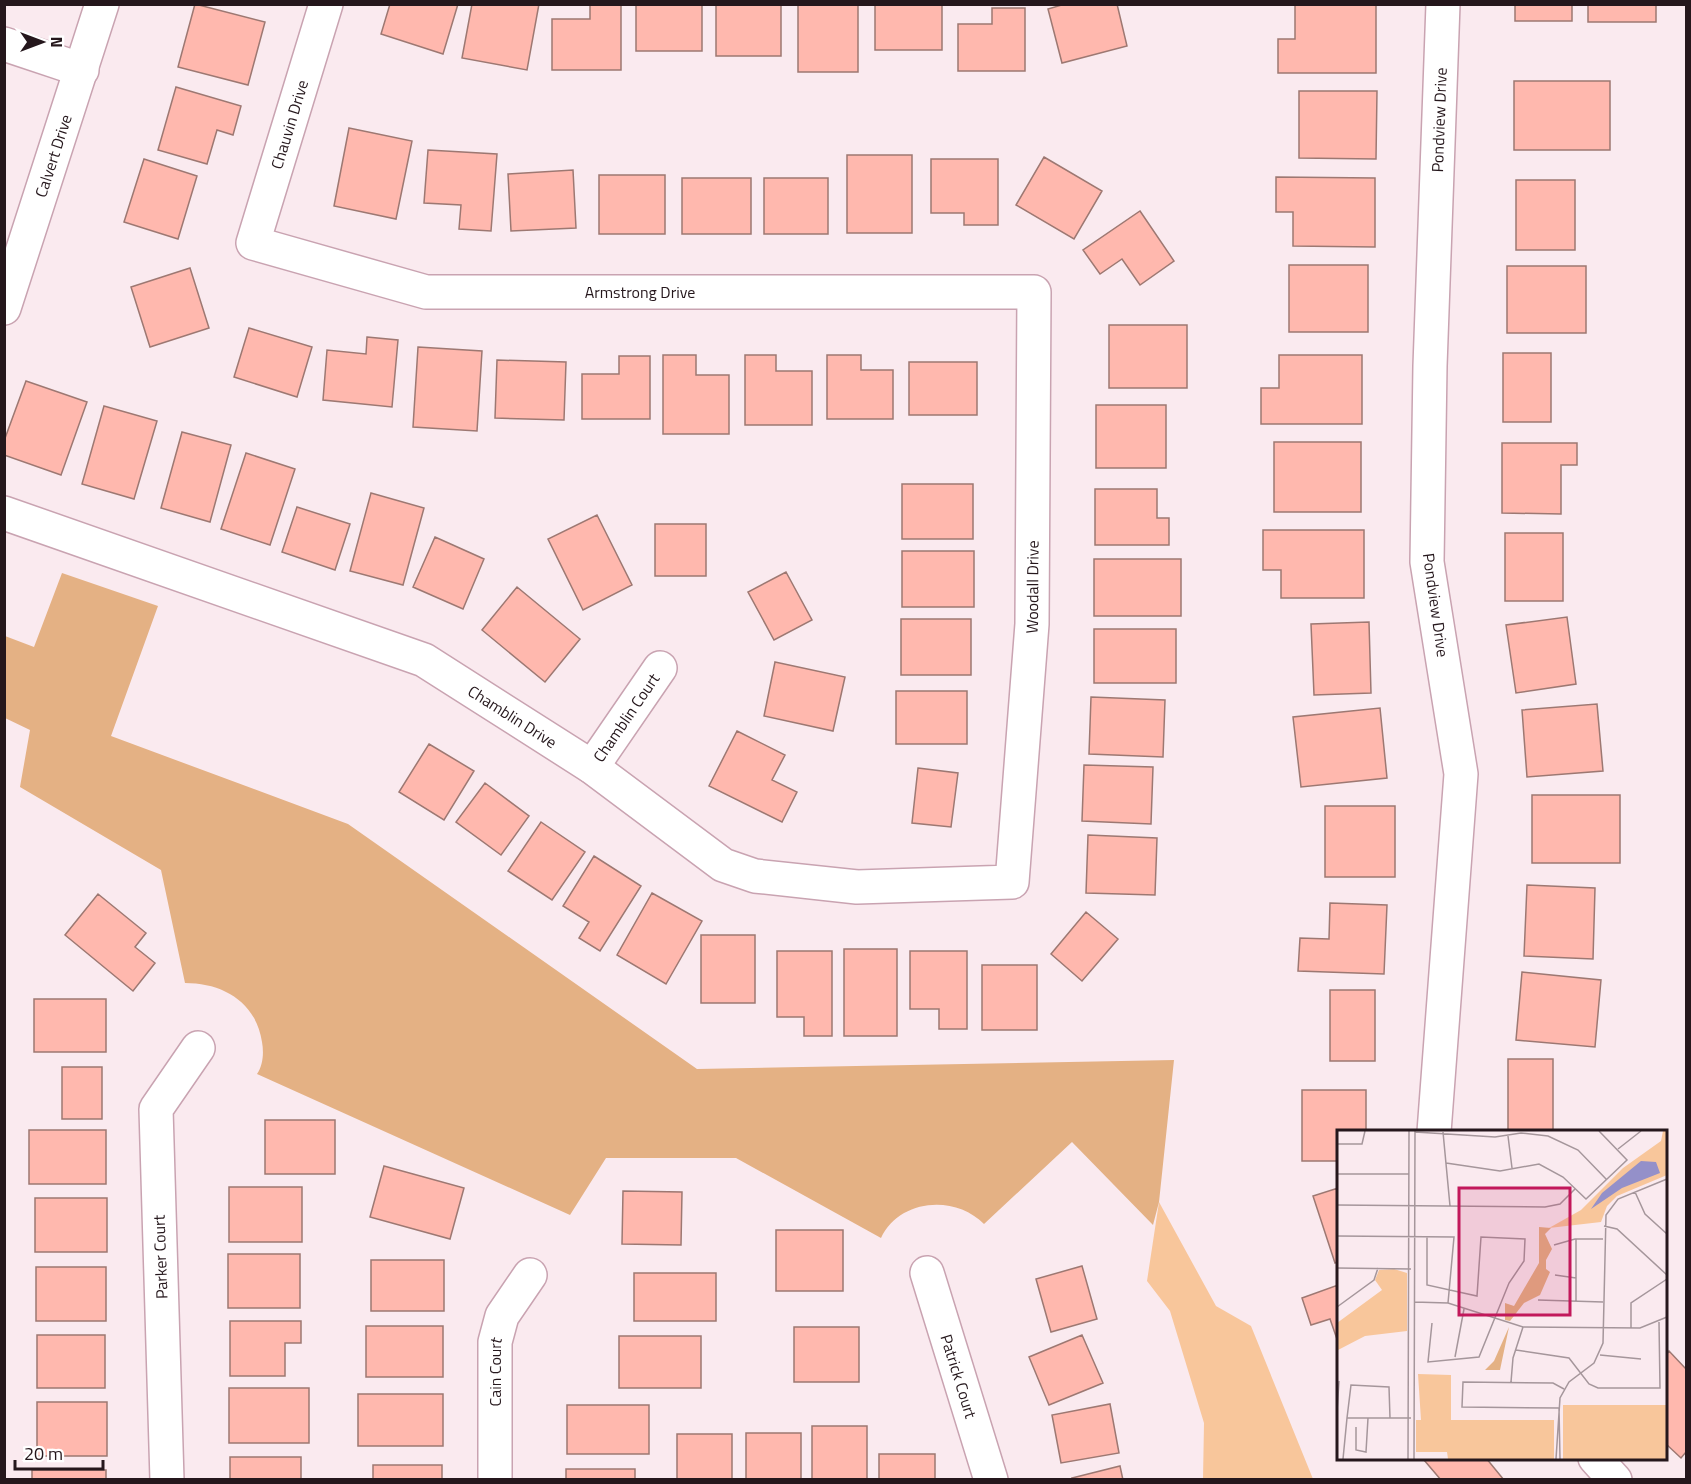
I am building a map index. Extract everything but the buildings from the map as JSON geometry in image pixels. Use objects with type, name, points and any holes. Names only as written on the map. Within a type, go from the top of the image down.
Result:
[{"type":"street","name":"Calvert Drive","points":[[4,308],[102,4]]},
{"type":"street","name":"Chauvin Drive","points":[[253,243],[326,4]]},
{"type":"street","name":"Pondview Drive","points":[[1434,1130],[1461,774],[1427,562],[1430,366],[1443,4]]},
{"type":"street","points":[[4,44],[82,70]]},
{"type":"street","name":"Armstrong Drive","points":[[253,243],[426,292],[1034,292]]},
{"type":"street","name":"Woodall Drive","points":[[1012,882],[1032,624],[1034,292]]},
{"type":"street","name":"Chamblin Drive","points":[[4,513],[424,660],[592,767],[723,865],[755,876],[856,887],[1012,882]]},
{"type":"street","name":"Chamblin Court","points":[[592,767],[660,668]]},
{"type":"street","name":"Parker Court","points":[[167,1479],[156,1109],[198,1048]]},
{"type":"street","name":"Patrick Court","points":[[927,1273],[991,1479]]},
{"type":"street","name":"Cain Court","points":[[495,1479],[495,1342],[501,1316],[530,1275]]},
{"type":"street","points":[[1597,1460],[1615,1479]]},
{"type":"shaded area","points":[[62,573],[158,606],[111,736],[348,824],[697,1069],[1174,1060],[1159,1202],[1153,1225],[1072,1142],[984,1224],[972,1214],[958,1208],[928,1205],[901,1215],[889,1225],[881,1238],[736,1158],[606,1158],[570,1215],[257,1074],[263,1059],[263,1050],[259,1028],[253,1016],[235,997],[224,991],[199,984],[185,983],[161,870],[20,787],[30,730],[5,718],[5,636],[34,647]]},
{"type":"shaded area","points":[[1159,1202],[1216,1306],[1251,1326],[1313,1479],[1203,1479],[1204,1423],[1170,1311],[1147,1281]]}]
